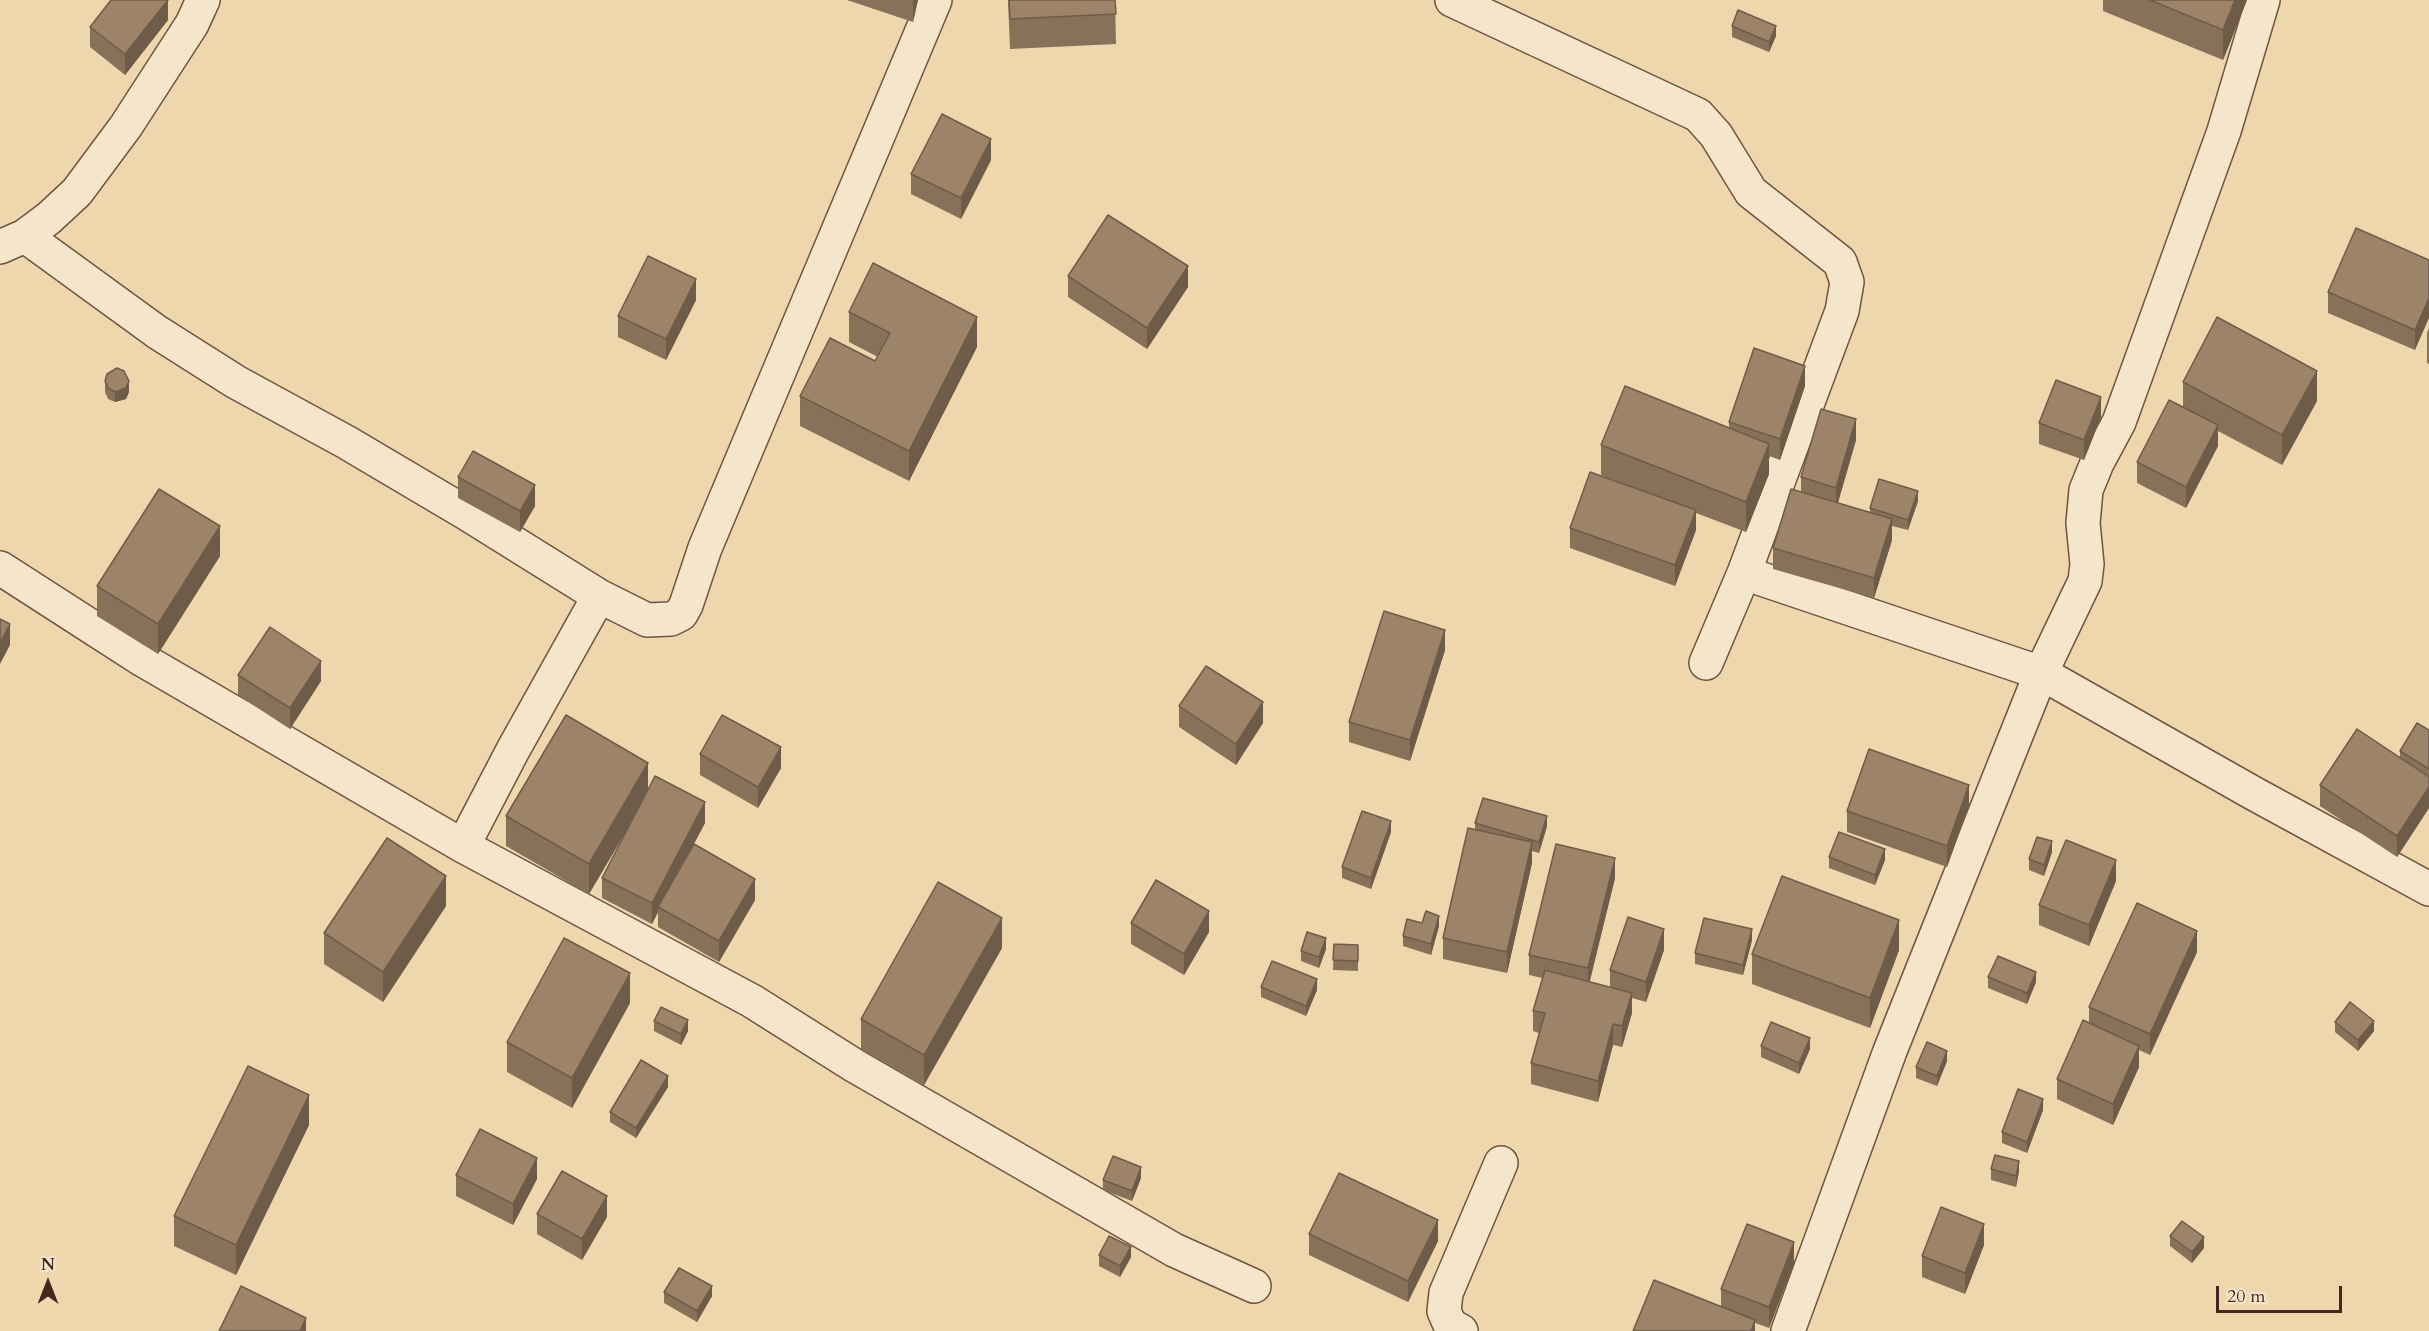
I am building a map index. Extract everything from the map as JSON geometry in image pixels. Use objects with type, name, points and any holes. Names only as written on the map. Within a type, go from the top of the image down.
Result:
[{"type":"street","points":[[203,0],[192,24],[126,126],[77,192],[49,218],[12,241],[236,382],[456,507],[599,596],[647,620],[677,617],[686,605],[705,548],[935,0]]},
{"type":"street","points":[[1452,0],[1698,115],[1716,135],[1751,192],[1840,262],[1847,282],[1842,311],[1744,573],[1706,663]]},
{"type":"street","points":[[1788,1331],[1890,1051],[2041,673],[2085,581],[2087,564],[2083,523],[2086,490],[2097,462],[2119,422],[2208,176],[2263,0]]},
{"type":"street","points":[[0,568],[143,660],[463,846],[752,1001],[855,1066],[1174,1250],[1254,1286]]},
{"type":"street","points":[[1744,573],[2041,673],[2429,889]]},
{"type":"street","points":[[463,846],[513,750],[599,596]]},
{"type":"street","points":[[1461,1331],[1450,1324],[1444,1311],[1446,1293],[1501,1163]]},
{"type":"building","points":[[111,0],[168,0],[125,54],[90,27]]},
{"type":"building","points":[[1009,0],[1115,0],[1116,14],[1010,19]]},
{"type":"building","points":[[2150,0],[2235,0],[2223,30]]},
{"type":"building","points":[[1738,10],[1776,26],[1769,42],[1732,26]]},
{"type":"building","points":[[942,114],[991,139],[961,198],[911,174]]},
{"type":"building","points":[[1108,215],[1188,266],[1147,328],[1068,276]]},
{"type":"building","points":[[2356,228],[2429,260],[2429,298],[2415,330],[2328,292]]},
{"type":"building","points":[[648,256],[696,279],[666,339],[618,316]]},
{"type":"building","points":[[873,263],[977,317],[909,451],[800,396],[830,338],[875,361],[890,333],[849,312]]},
{"type":"building","points":[[2217,317],[2317,371],[2282,435],[2183,382]]},
{"type":"building","points":[[1754,348],[1805,366],[1780,439],[1729,422]]},
{"type":"building","points":[[117,368],[124,371],[129,381],[126,388],[115,392],[108,388],[105,381],[107,374]]},
{"type":"building","points":[[2056,380],[2101,397],[2084,440],[2039,423]]},
{"type":"building","points":[[1625,386],[1769,444],[1746,502],[1601,445]]},
{"type":"building","points":[[2169,400],[2218,425],[2186,487],[2137,462]]},
{"type":"building","points":[[1821,409],[1856,419],[1836,488],[1801,477]]},
{"type":"building","points":[[473,451],[535,485],[520,511],[458,477]]},
{"type":"building","points":[[1590,472],[1696,510],[1675,565],[1570,528]]},
{"type":"building","points":[[1879,479],[1918,491],[1908,520],[1870,508]]},
{"type":"building","points":[[159,489],[220,526],[158,624],[97,586]]},
{"type":"building","points":[[1791,489],[1892,519],[1874,578],[1773,548]]},
{"type":"building","points":[[1384,611],[1445,630],[1410,740],[1349,722]]},
{"type":"building","points":[[0,619],[10,624],[0,643]]},
{"type":"building","points":[[270,627],[321,661],[290,708],[238,675]]},
{"type":"building","points":[[1206,666],[1263,702],[1236,744],[1179,706]]},
{"type":"building","points":[[566,715],[648,763],[589,864],[506,816]]},
{"type":"building","points":[[722,715],[781,747],[758,787],[700,754]]},
{"type":"building","points":[[2417,723],[2429,730],[2429,769],[2400,751]]},
{"type":"building","points":[[2357,729],[2429,777],[2429,787],[2397,836],[2320,785]]},
{"type":"building","points":[[1869,749],[1969,785],[1947,846],[1847,811]]},
{"type":"building","points":[[655,776],[705,802],[652,903],[602,878]]},
{"type":"building","points":[[1483,798],[1547,816],[1539,842],[1475,823]]},
{"type":"building","points":[[1362,811],[1391,821],[1371,878],[1342,867]]},
{"type":"building","points":[[1468,828],[1532,842],[1507,952],[1443,938]]},
{"type":"building","points":[[1839,832],[1885,849],[1875,875],[1829,857]]},
{"type":"building","points":[[2037,837],[2052,841],[2044,865],[2029,859]]},
{"type":"building","points":[[387,838],[446,876],[383,972],[324,933]]},
{"type":"building","points":[[2066,840],[2116,860],[2089,925],[2039,905]]},
{"type":"building","points":[[694,844],[755,879],[719,941],[658,907]]},
{"type":"building","points":[[1556,844],[1615,858],[1588,968],[1529,955]]},
{"type":"building","points":[[1782,876],[1899,920],[1870,998],[1752,954]]},
{"type":"building","points":[[1156,880],[1209,911],[1184,954],[1131,923]]},
{"type":"building","points":[[938,882],[1002,918],[924,1055],[861,1019]]},
{"type":"building","points":[[2137,903],[2197,931],[2150,1034],[2089,1007]]},
{"type":"building","points":[[1426,911],[1439,916],[1431,944],[1403,936],[1407,919],[1422,923]]},
{"type":"building","points":[[1628,917],[1664,929],[1646,982],[1610,970]]},
{"type":"building","points":[[1704,918],[1752,929],[1743,965],[1695,953]]},
{"type":"building","points":[[1307,932],[1326,938],[1319,957],[1301,951]]},
{"type":"building","points":[[564,938],[630,973],[572,1078],[507,1042]]},
{"type":"building","points":[[1334,944],[1358,945],[1358,961],[1333,960]]},
{"type":"building","points":[[1998,956],[2036,972],[2027,993],[1988,977]]},
{"type":"building","points":[[1272,961],[1317,979],[1306,1006],[1261,987]]},
{"type":"building","points":[[1545,970],[1632,993],[1622,1026],[1613,1024],[1598,1081],[1531,1063],[1545,1013],[1533,1011]]},
{"type":"building","points":[[2350,1002],[2374,1021],[2358,1040],[2335,1022]]},
{"type":"building","points":[[661,1007],[688,1020],[681,1034],[654,1021]]},
{"type":"building","points":[[2083,1020],[2139,1046],[2113,1104],[2057,1079]]},
{"type":"building","points":[[1771,1022],[1810,1038],[1799,1063],[1761,1046]]},
{"type":"building","points":[[1927,1042],[1947,1051],[1937,1076],[1916,1067]]},
{"type":"building","points":[[641,1060],[668,1076],[636,1128],[610,1112]]},
{"type":"building","points":[[248,1066],[309,1095],[236,1245],[174,1216]]},
{"type":"building","points":[[2018,1089],[2043,1099],[2027,1142],[2002,1132]]},
{"type":"building","points":[[480,1129],[537,1158],[513,1204],[456,1175]]},
{"type":"building","points":[[1995,1155],[2019,1161],[2016,1176],[1991,1169]]},
{"type":"building","points":[[1113,1156],[1141,1167],[1132,1191],[1103,1180]]},
{"type":"building","points":[[562,1171],[607,1196],[582,1239],[537,1214]]},
{"type":"building","points":[[1339,1173],[1438,1220],[1408,1281],[1309,1234]]},
{"type":"building","points":[[1941,1207],[1984,1224],[1965,1273],[1922,1256]]},
{"type":"building","points":[[2182,1221],[2204,1237],[2192,1252],[2170,1236]]},
{"type":"building","points":[[1747,1224],[1794,1242],[1769,1307],[1721,1289]]},
{"type":"building","points":[[1109,1236],[1131,1247],[1120,1266],[1099,1255]]},
{"type":"building","points":[[679,1268],[712,1286],[697,1311],[664,1292]]},
{"type":"building","points":[[1654,1280],[1755,1320],[1751,1331],[1633,1331]]},
{"type":"building","points":[[241,1286],[306,1318],[300,1331],[219,1331]]}]
